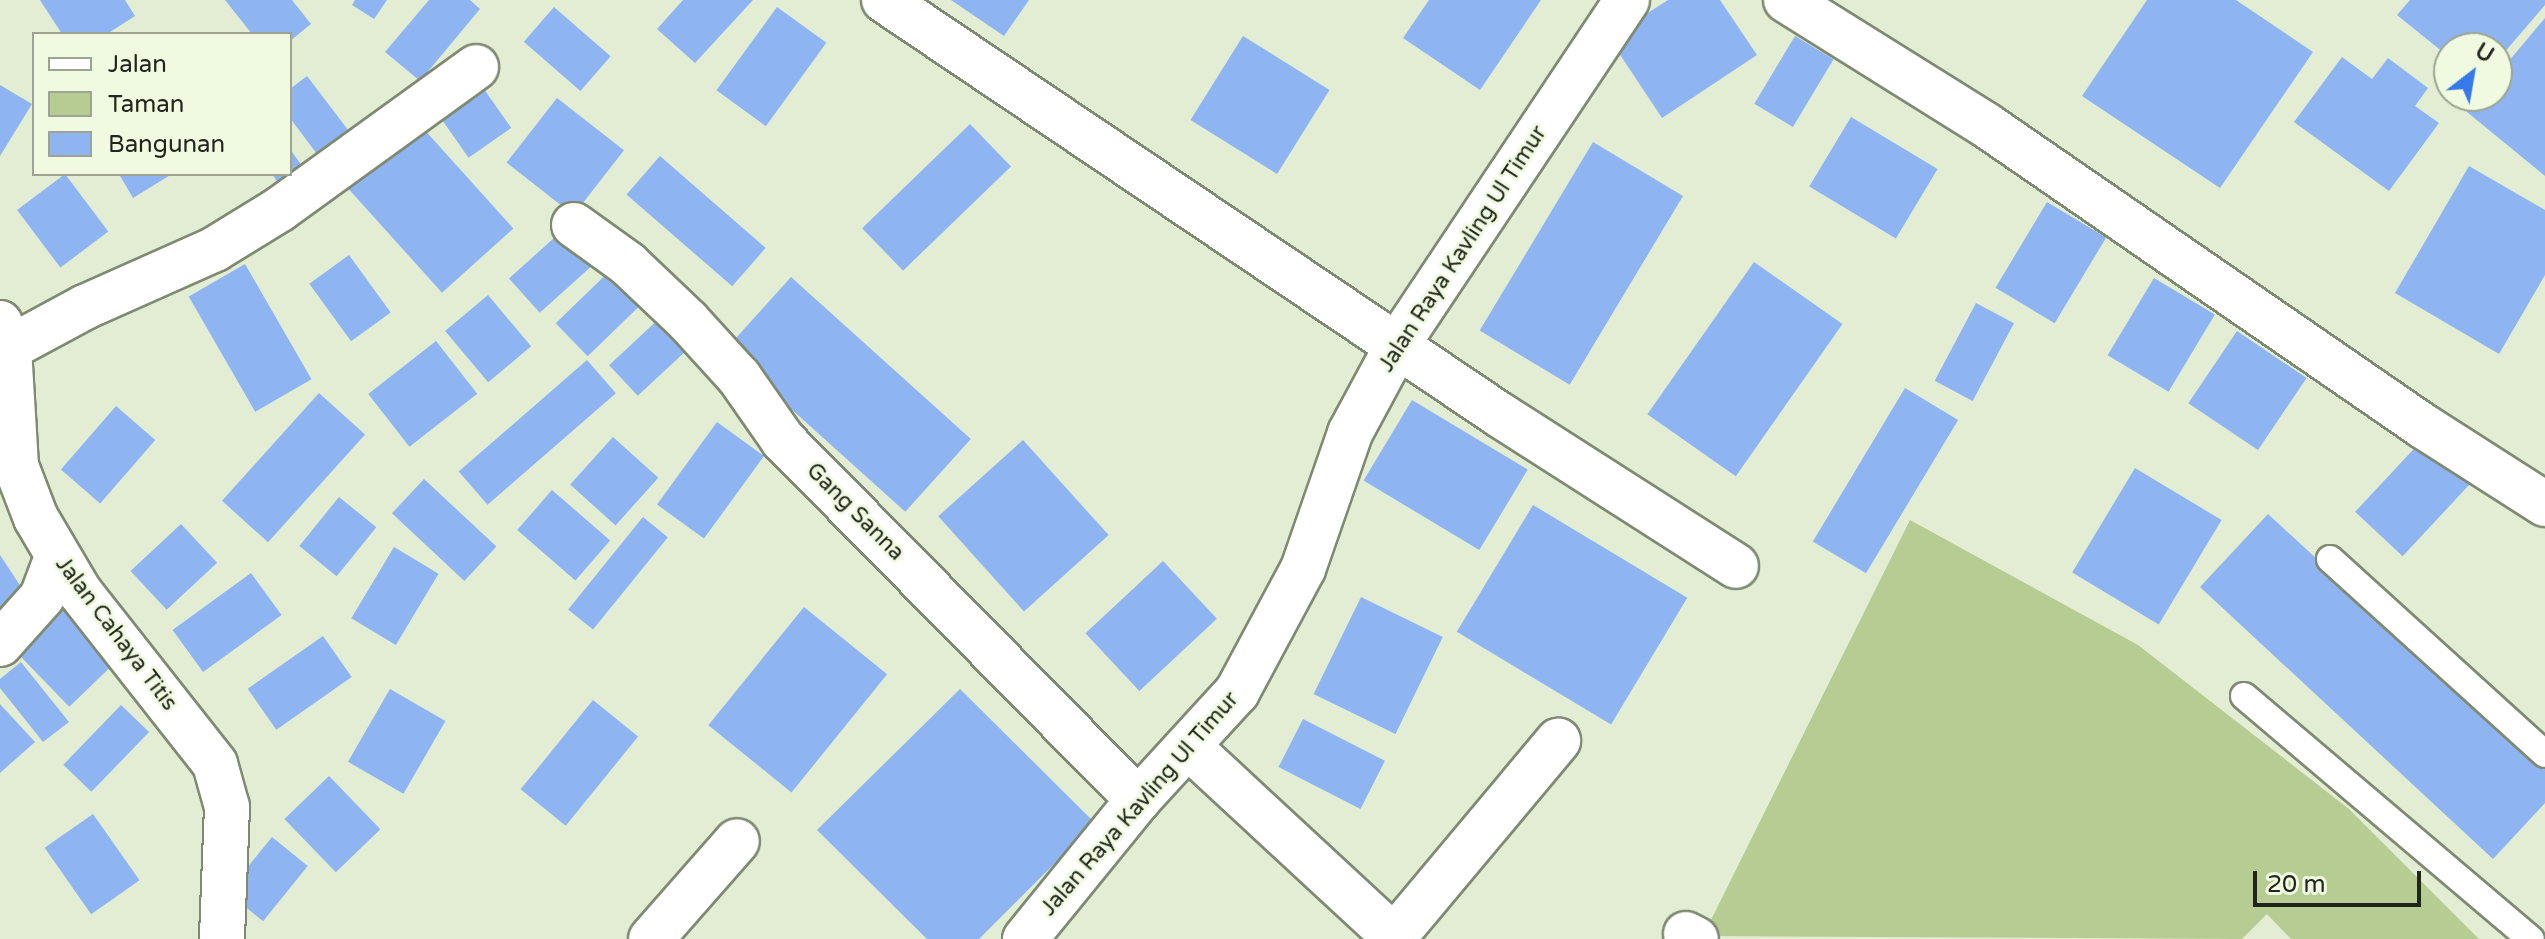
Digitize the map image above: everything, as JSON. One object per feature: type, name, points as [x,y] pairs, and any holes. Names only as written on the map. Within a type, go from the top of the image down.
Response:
[{"type":"street","points":[[884,0],[1399,342],[1500,415],[1736,566]]},
{"type":"street","name":"Jalan Raya Kavling Ul Timur","points":[[1025,939],[1138,800],[1190,748],[1237,692],[1303,569],[1350,433],[1399,342],[1627,0]]},
{"type":"street","points":[[1786,0],[1986,125],[2423,426],[2545,504]]},
{"type":"street","points":[[5,336],[85,307],[215,249],[280,209],[476,67]]},
{"type":"street","name":"Gang Sanna","points":[[574,225],[628,264],[688,321],[739,377],[783,440],[1138,800]]},
{"type":"street","name":"Jalan Cahaya Titis","points":[[5,336],[16,466],[57,557],[215,764],[227,807],[222,939]]},
{"type":"street","points":[[0,644],[42,597],[57,557]]},
{"type":"street","points":[[1190,748],[1395,938],[1558,741]]},
{"type":"street","points":[[651,939],[737,841]]},
{"type":"lane","points":[[2330,559],[2545,754]]},
{"type":"lane","points":[[2244,696],[2531,939]]},
{"type":"lane","points":[[2539,939],[2545,932]]},
{"type":"green space","points":[[1910,520],[2138,645],[2349,809],[2479,939],[2291,939],[2267,914],[2242,939],[1703,936]]},
{"type":"building","points":[[40,0],[125,0],[135,16],[110,32],[61,32]]},
{"type":"building","points":[[225,0],[292,0],[311,24],[292,39],[292,32],[250,32]]},
{"type":"building","points":[[355,0],[387,0],[374,19],[352,5]]},
{"type":"building","points":[[429,0],[470,0],[480,9],[420,81],[385,52]]},
{"type":"building","points":[[683,0],[753,0],[695,63],[657,29]]},
{"type":"building","points":[[951,0],[1029,0],[1004,36]]},
{"type":"building","points":[[1429,0],[1541,0],[1480,90],[1403,38]]},
{"type":"building","points":[[1668,0],[1720,0],[1757,55],[1662,118],[1609,38]]},
{"type":"building","points":[[2147,0],[2236,0],[2313,52],[2220,188],[2082,96]]},
{"type":"building","points":[[2410,0],[2545,0],[2545,5],[2513,42],[2513,32],[2433,32],[2433,44],[2397,15]]},
{"type":"building","points":[[554,7],[611,56],[580,91],[524,42]]},
{"type":"building","points":[[777,7],[826,43],[766,126],[716,90]]},
{"type":"building","points":[[2545,18],[2545,176],[2467,112],[2513,112],[2513,56]]},
{"type":"building","points":[[1243,36],[1330,90],[1277,174],[1191,120]]},
{"type":"building","points":[[1795,36],[1834,59],[1793,127],[1754,104]]},
{"type":"building","points":[[2342,57],[2372,79],[2388,58],[2428,88],[2415,106],[2439,123],[2389,191],[2294,122]]},
{"type":"building","points":[[307,76],[358,143],[326,166],[292,121],[292,87]]},
{"type":"building","points":[[479,82],[511,128],[469,158],[436,112]]},
{"type":"building","points":[[0,85],[32,104],[0,156]]},
{"type":"building","points":[[557,98],[624,150],[573,215],[507,163]]},
{"type":"building","points":[[413,117],[513,228],[442,293],[342,181]]},
{"type":"building","points":[[1851,117],[1938,169],[1896,238],[1809,186]]},
{"type":"building","points":[[970,124],[1011,166],[903,271],[862,228]]},
{"type":"building","points":[[1593,142],[1683,196],[1570,385],[1480,331]]},
{"type":"building","points":[[292,152],[310,177],[286,194],[273,176],[292,176]]},
{"type":"building","points":[[660,156],[766,248],[732,286],[627,194]]},
{"type":"building","points":[[2469,166],[2545,210],[2545,275],[2499,354],[2395,293]]},
{"type":"building","points":[[67,176],[108,232],[60,268],[17,210]]},
{"type":"building","points":[[120,176],[169,176],[133,198]]},
{"type":"building","points":[[2047,202],[2106,238],[2055,323],[1995,288]]},
{"type":"building","points":[[564,229],[595,263],[540,313],[509,279]]},
{"type":"building","points":[[349,255],[391,312],[351,341],[309,284]]},
{"type":"building","points":[[619,262],[651,295],[588,356],[556,323]]},
{"type":"building","points":[[1754,262],[1842,324],[1736,476],[1647,414]]},
{"type":"building","points":[[245,264],[312,379],[255,412],[189,296]]},
{"type":"building","points":[[791,277],[971,439],[905,512],[725,350]]},
{"type":"building","points":[[2154,278],[2215,315],[2169,392],[2108,355]]},
{"type":"building","points":[[488,295],[531,346],[488,382],[445,331]]},
{"type":"building","points":[[1976,303],[2014,323],[1973,401],[1935,381]]},
{"type":"building","points":[[664,314],[693,345],[638,396],[609,365]]},
{"type":"building","points":[[2237,331],[2307,378],[2258,450],[2188,403]]},
{"type":"building","points":[[436,341],[477,394],[409,447],[368,394]]},
{"type":"building","points":[[587,360],[616,393],[488,505],[459,472]]},
{"type":"building","points":[[1905,388],[1958,420],[1866,573],[1813,541]]},
{"type":"building","points":[[319,393],[365,434],[268,542],[222,501]]},
{"type":"building","points":[[1412,400],[1528,470],[1479,550],[1364,481]]},
{"type":"building","points":[[116,406],[155,440],[100,504],[61,469]]},
{"type":"building","points":[[717,422],[764,456],[704,539],[657,505]]},
{"type":"building","points":[[613,437],[658,478],[616,525],[570,485]]},
{"type":"building","points":[[2424,438],[2472,482],[2403,556],[2355,512]]},
{"type":"building","points":[[1023,440],[1109,535],[1024,611],[938,516]]},
{"type":"building","points":[[2135,468],[2222,520],[2159,625],[2072,573]]},
{"type":"building","points":[[424,479],[496,547],[464,581],[392,513]]},
{"type":"building","points":[[552,490],[610,541],[575,581],[517,530]]},
{"type":"building","points":[[339,497],[376,527],[337,576],[299,546]]},
{"type":"building","points":[[1533,505],[1687,598],[1611,725],[1457,632]]},
{"type":"building","points":[[2268,514],[2545,769],[2545,803],[2493,859],[2200,587]]},
{"type":"building","points":[[643,517],[668,537],[593,630],[568,609]]},
{"type":"building","points":[[181,524],[217,563],[167,610],[131,571]]},
{"type":"building","points":[[394,547],[439,574],[396,645],[351,618]]},
{"type":"building","points":[[0,555],[27,596],[0,614]]},
{"type":"building","points":[[1163,561],[1217,619],[1139,691],[1085,633]]},
{"type":"building","points":[[251,573],[282,615],[203,672],[173,630]]},
{"type":"building","points":[[1361,597],[1443,637],[1395,734],[1314,694]]},
{"type":"building","points":[[69,600],[122,655],[69,707],[16,651]]},
{"type":"building","points":[[804,607],[887,674],[791,792],[708,725]]},
{"type":"building","points":[[323,636],[352,677],[276,730],[248,689]]},
{"type":"building","points":[[21,662],[69,722],[43,742],[0,688],[0,679]]},
{"type":"building","points":[[390,689],[445,721],[403,794],[348,762]]},
{"type":"building","points":[[960,689],[1095,823],[979,939],[927,939],[817,830]]},
{"type":"building","points":[[593,700],[638,737],[566,826],[521,789]]},
{"type":"building","points":[[0,704],[35,742],[0,773]]},
{"type":"building","points":[[121,705],[149,732],[91,792],[63,765]]},
{"type":"building","points":[[1303,719],[1385,761],[1360,809],[1278,767]]},
{"type":"building","points":[[329,776],[380,829],[336,872],[284,819]]},
{"type":"building","points":[[93,814],[139,880],[91,914],[45,848]]},
{"type":"building","points":[[272,837],[308,866],[263,921],[227,892]]}]
